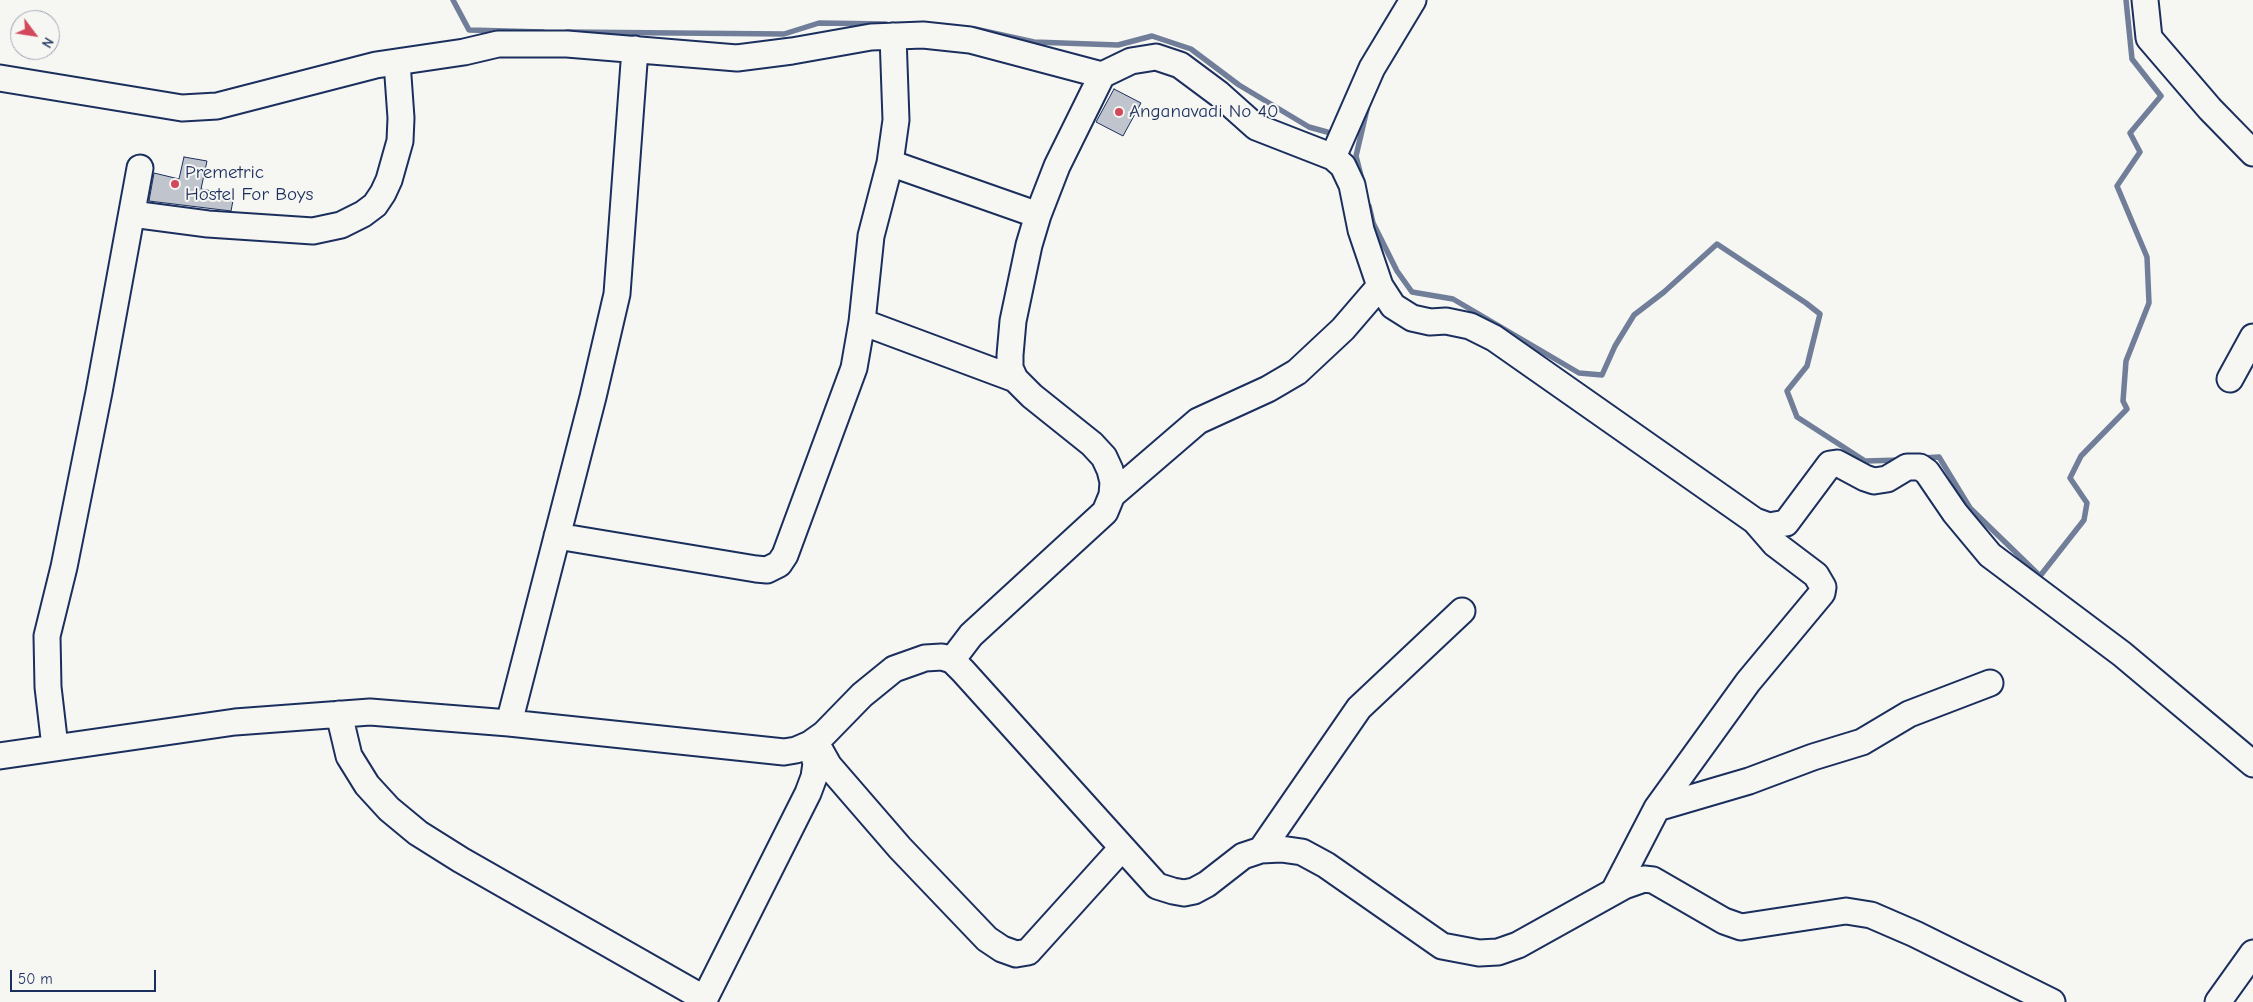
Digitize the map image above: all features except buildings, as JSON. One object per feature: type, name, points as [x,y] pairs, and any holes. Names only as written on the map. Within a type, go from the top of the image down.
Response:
[{"type":"street","points":[[1333,157],[1372,68],[1413,0]]},
{"type":"street","points":[[2145,0],[2148,38],[2210,109],[2253,153]]},
{"type":"street","points":[[0,78],[182,108],[217,106],[376,65],[498,44],[567,44],[737,58],[872,37],[923,35],[970,40],[1102,74],[1131,61],[1156,57],[1180,65],[1219,94],[1256,127],[1333,157],[1343,166],[1352,185],[1361,230],[1380,286],[1394,306],[1412,318],[1430,322],[1446,320],[1470,326],[1494,338],[1755,521],[1775,544],[1816,575],[1823,587],[1822,593],[1748,682],[1657,808],[1614,891]]},
{"type":"street","points":[[557,536],[767,570],[779,564],[786,555],[851,378],[862,322],[871,236],[890,163],[896,120],[893,36]]},
{"type":"street","points":[[509,723],[617,294],[635,49]]},
{"type":"street","points":[[132,214],[208,224],[313,231],[341,225],[358,218],[375,205],[383,192],[389,180],[400,141],[401,118],[397,62]]},
{"type":"street","points":[[952,660],[971,635],[1105,512],[1112,495],[1110,470],[1104,458],[1092,444],[1032,396],[1015,379],[1010,368],[1013,321],[1029,245],[1038,215],[1057,166],[1102,74]]},
{"type":"street","points":[[890,163],[1038,215]]},
{"type":"street","points":[[55,748],[48,687],[47,636],[64,567],[99,392],[140,168]]},
{"type":"street","points":[[1112,495],[1198,421],[1268,389],[1297,372],[1343,329],[1380,286]]},
{"type":"street","points":[[862,322],[1015,379]]},
{"type":"street","points":[[2230,379],[2253,337]]},
{"type":"street","points":[[1755,521],[1769,526],[1786,522],[1830,464],[1837,463],[1874,481],[1887,479],[1907,467],[1920,468],[1927,472],[1955,513],[1990,555],[2122,654],[2253,764]]},
{"type":"street","points":[[1261,850],[1359,708],[1462,611]]},
{"type":"street","points":[[0,756],[235,722],[370,712],[509,723],[784,752],[796,750],[812,742],[839,720],[862,695],[894,669],[925,658],[942,657],[952,660],[1157,886],[1184,893],[1194,891],[1207,884],[1243,856],[1261,850],[1281,848],[1302,852],[1326,865],[1442,946],[1470,952],[1498,952],[1518,946],[1614,891],[1644,879],[1653,880],[1724,921],[1741,927],[1846,911],[1871,915],[1915,934],[2052,1002]]},
{"type":"street","points":[[1657,808],[1749,781],[1813,756],[1862,742],[1909,714],[1990,683]]},
{"type":"street","points":[[339,714],[349,756],[368,785],[389,809],[418,833],[704,1000],[808,793],[814,777],[816,763],[812,742]]},
{"type":"street","points":[[812,742],[829,766],[900,848],[987,938],[1002,949],[1016,954],[1028,952],[1122,848]]},
{"type":"street","points":[[2218,1002],[2253,953]]},
{"type":"waterway","points":[[453,0],[469,30],[543,32]]},
{"type":"waterway","points":[[1922,458],[1939,457],[1970,508],[2040,576],[2084,520],[2087,503],[2070,478],[2081,456],[2127,409],[2123,401],[2126,361],[2149,303],[2147,257],[2117,186],[2140,152],[2130,133],[2161,96],[2132,59],[2126,0]]},
{"type":"waterway","points":[[567,32],[784,34],[819,23],[886,24]]},
{"type":"waterway","points":[[975,29],[1034,42],[1118,45],[1152,36],[1191,49],[1239,85],[1309,127],[1327,132]]},
{"type":"waterway","points":[[1362,180],[1356,156],[1367,109]]},
{"type":"waterway","points":[[1369,206],[1373,223],[1397,271],[1412,292],[1453,299],[1579,373],[1602,375],[1615,346],[1634,315],[1664,292],[1717,244],[1820,314],[1807,366],[1787,391],[1797,417],[1865,461],[1901,460]]},
{"type":"place","name":"Anganavadi No 40","points":[[1119,112]]},
{"type":"place","name":"Premetric Hostel For Boys","points":[[175,184]]}]
